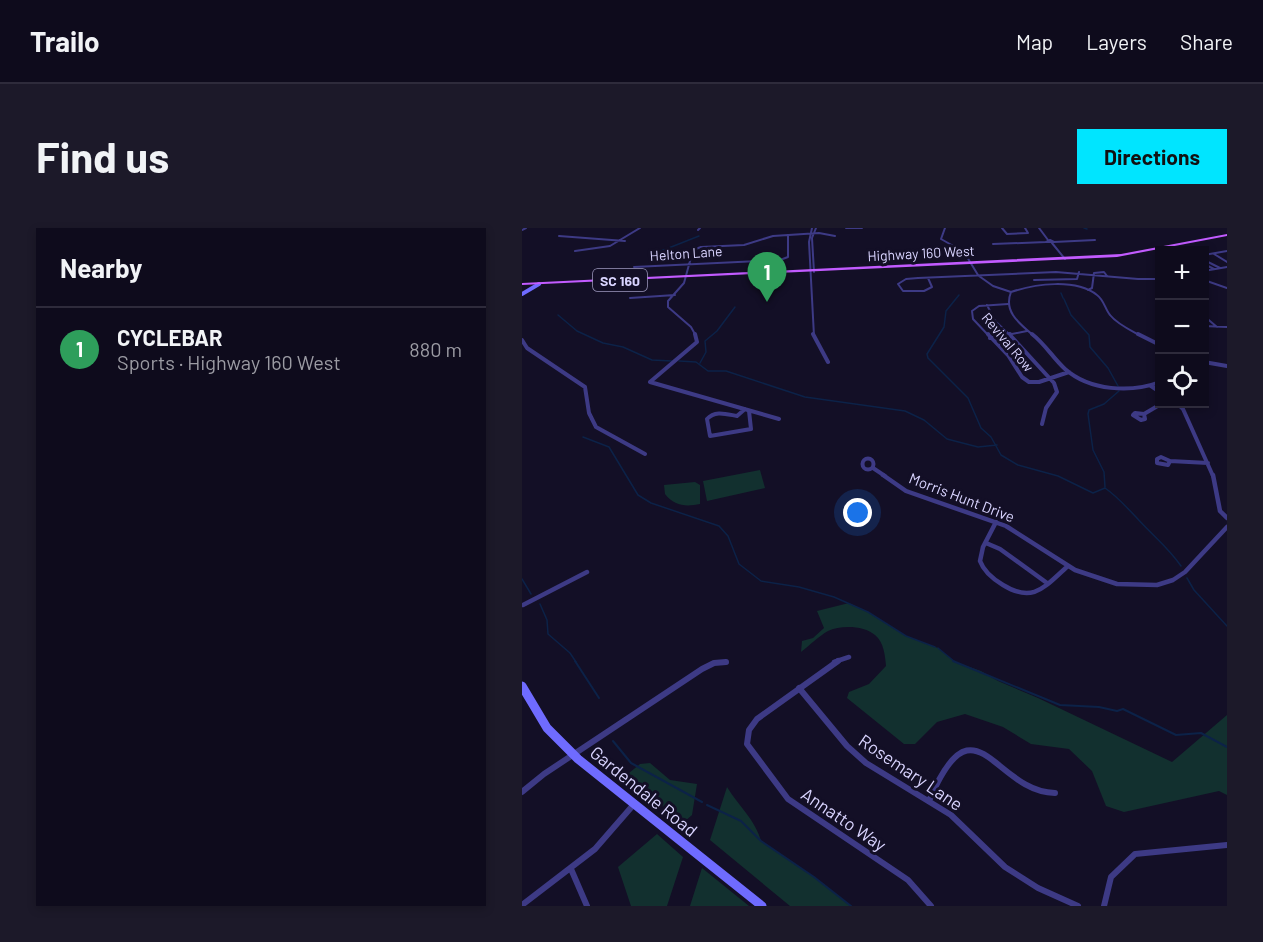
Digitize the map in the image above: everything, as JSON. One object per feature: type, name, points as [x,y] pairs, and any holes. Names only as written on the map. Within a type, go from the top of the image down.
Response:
[{"type":"main road","name":"Highway 160 West","points":[[522,284],[1065,259],[1154,251],[1227,236]]},
{"type":"street","points":[[522,230],[526,228]]},
{"type":"street","points":[[575,251],[609,248],[625,241],[640,228]]},
{"type":"street","points":[[814,228],[812,234],[813,334],[828,362]]},
{"type":"street","points":[[846,228],[862,228]]},
{"type":"street","points":[[945,228],[940,239],[962,250],[978,275],[993,286],[1011,292],[1024,287],[1038,286],[1076,287],[1088,290],[1098,296],[1107,312],[1122,325],[1155,342]]},
{"type":"street","points":[[1002,228],[1007,234],[1028,233],[1025,228]]},
{"type":"street","points":[[1039,228],[1065,259]]},
{"type":"street","points":[[779,419],[650,382],[697,342],[697,334],[668,307],[668,301],[682,288],[693,250],[697,248],[744,245],[772,236],[812,234],[834,237]]},
{"type":"street","name":"Helton Lane","points":[[634,267],[784,259],[788,257],[788,235]]},
{"type":"street","points":[[559,236],[625,241]]},
{"type":"street","points":[[993,244],[1095,240]]},
{"type":"street","points":[[1209,254],[1227,251]]},
{"type":"street","points":[[1213,254],[1227,262]]},
{"type":"street","points":[[1209,264],[1220,268]]},
{"type":"street","points":[[1209,266],[1214,269]]},
{"type":"street","points":[[1209,270],[1227,267]]},
{"type":"street","points":[[928,278],[932,287],[924,291],[903,291],[898,284],[904,279],[978,275],[1079,272],[1155,279]]},
{"type":"street","points":[[1076,287],[1079,272]]},
{"type":"street","points":[[1029,273],[1038,286]]},
{"type":"street","points":[[1088,290],[1092,288],[1093,274]]},
{"type":"street","points":[[1034,280],[1077,279]]},
{"type":"street","points":[[1209,281],[1227,286]]},
{"type":"street","points":[[522,294],[539,284]]},
{"type":"street","points":[[1011,292],[1008,304],[1017,322],[1043,343],[1069,372],[1105,385],[1135,388],[1155,384]]},
{"type":"street","points":[[630,298],[675,295]]},
{"type":"street","name":"Revival Row","points":[[1008,304],[979,306],[972,311],[973,319],[1008,355],[1022,378],[1029,382],[1069,372]]},
{"type":"street","points":[[987,305],[995,321],[1023,347],[1058,390],[1046,408],[1042,424]]},
{"type":"street","points":[[1209,320],[1217,327]]},
{"type":"street","points":[[1209,326],[1227,327]]},
{"type":"street","points":[[990,338],[1027,331]]},
{"type":"street","points":[[522,340],[527,348],[585,387],[589,413],[597,427],[645,454]]},
{"type":"street","points":[[1209,363],[1227,366]]},
{"type":"street","points":[[1151,386],[1155,389]]},
{"type":"street","points":[[1144,414],[1155,408]]},
{"type":"street","points":[[1182,408],[1215,482],[1220,512],[1227,518]]},
{"type":"street","points":[[747,410],[752,425],[751,429],[710,436],[707,419],[709,416],[720,413],[737,416],[747,410]]},
{"type":"street","points":[[1170,461],[1208,463]]},
{"type":"street","name":"Morris Hunt Drive","points":[[873,468],[911,493],[996,522],[1025,536],[1068,566],[1101,581],[1117,584],[1157,585],[1173,580],[1185,572],[1227,527]]},
{"type":"street","points":[[996,522],[980,563],[1007,588],[1028,596],[1068,566]]},
{"type":"street","points":[[986,543],[1000,549],[1047,583]]},
{"type":"street","points":[[522,606],[587,572]]},
{"type":"street","name":"Annatto Way","points":[[849,657],[834,662],[751,725],[747,735],[747,744],[788,799],[908,880],[932,906]]},
{"type":"street","points":[[522,792],[573,754],[702,669],[714,663],[726,662]]},
{"type":"street","name":"Gardendale Road","points":[[522,686],[547,728],[573,754],[762,906]]},
{"type":"street","name":"Rosemary Lane","points":[[799,688],[857,756],[951,814],[1005,867],[1038,888],[1078,906]]},
{"type":"street","points":[[929,801],[947,764],[962,753],[981,752],[997,760],[1029,787],[1043,793],[1055,793]]},
{"type":"street","points":[[522,905],[571,869],[609,835],[635,803]]},
{"type":"street","points":[[1104,906],[1111,877],[1136,854],[1227,845]]},
{"type":"street","points":[[571,869],[586,906]]},
{"type":"green space","points":[[760,470],[765,488],[707,501],[703,481]]},
{"type":"green space","points":[[695,482],[700,485],[700,504],[681,505],[672,501],[665,494],[664,485]]},
{"type":"green space","points":[[849,603],[906,636],[938,648],[955,662],[981,671],[1172,762],[1227,715],[1227,795],[1219,791],[1124,812],[1106,806],[1092,771],[1069,749],[1031,744],[1003,727],[965,714],[937,722],[915,744],[904,744],[847,698],[849,692],[869,684],[886,666],[882,645],[875,635],[865,629],[852,627],[833,629],[801,652],[802,641],[813,638],[824,628],[817,611]]},
{"type":"green space","points":[[650,763],[670,780],[697,784],[692,815],[684,822],[623,778],[640,764]]},
{"type":"green space","points":[[727,787],[751,820],[761,841],[814,877],[851,906],[790,906],[710,840]]},
{"type":"green space","points":[[657,834],[683,857],[667,906],[631,906],[618,867]]},
{"type":"green space","points":[[702,868],[749,906],[690,906]]},
{"type":"waterway","points":[[656,253],[699,236]]},
{"type":"waterway","points":[[1061,293],[1063,298]]},
{"type":"waterway","points":[[959,295],[946,311],[944,327],[927,354],[928,358],[968,398],[981,428],[991,437],[996,445]]},
{"type":"waterway","points":[[1064,299],[1071,315],[1089,335],[1090,347],[1108,368],[1118,386]]},
{"type":"waterway","points":[[700,363],[706,352],[705,341],[717,331],[735,307]]},
{"type":"waterway","points":[[558,315],[577,331],[603,343],[623,347],[652,360],[672,361]]},
{"type":"waterway","points":[[679,361],[696,362],[708,371],[726,371],[805,397],[905,411],[924,420],[947,439],[978,447],[996,445]]},
{"type":"waterway","points":[[1105,487],[1104,472],[1093,450],[1088,414],[1089,410],[1104,404],[1119,391]]},
{"type":"waterway","points":[[583,437],[609,447],[638,495],[651,503],[719,526],[728,536],[739,564],[761,581],[799,587],[834,597],[868,612],[906,636],[935,647]]},
{"type":"waterway","points":[[996,445],[1001,455],[1018,465],[1058,476],[1093,493],[1105,488],[1181,566]]},
{"type":"waterway","points":[[1187,578],[1194,590],[1227,626]]},
{"type":"waterway","points":[[522,579],[531,594]]},
{"type":"waterway","points":[[540,604],[547,620],[548,634],[570,653],[576,662]]},
{"type":"waterway","points":[[938,648],[955,662]]},
{"type":"waterway","points":[[575,661],[599,698]]},
{"type":"waterway","points":[[955,662],[1060,705],[1099,707],[1117,711],[1123,709],[1176,735],[1201,733],[1227,747]]},
{"type":"waterway","points":[[613,741],[631,763],[702,802]]},
{"type":"waterway","points":[[707,805],[741,821],[761,841],[814,877],[851,906]]},
{"type":"place","name":"CYCLEBAR","points":[[767,302]]}]
